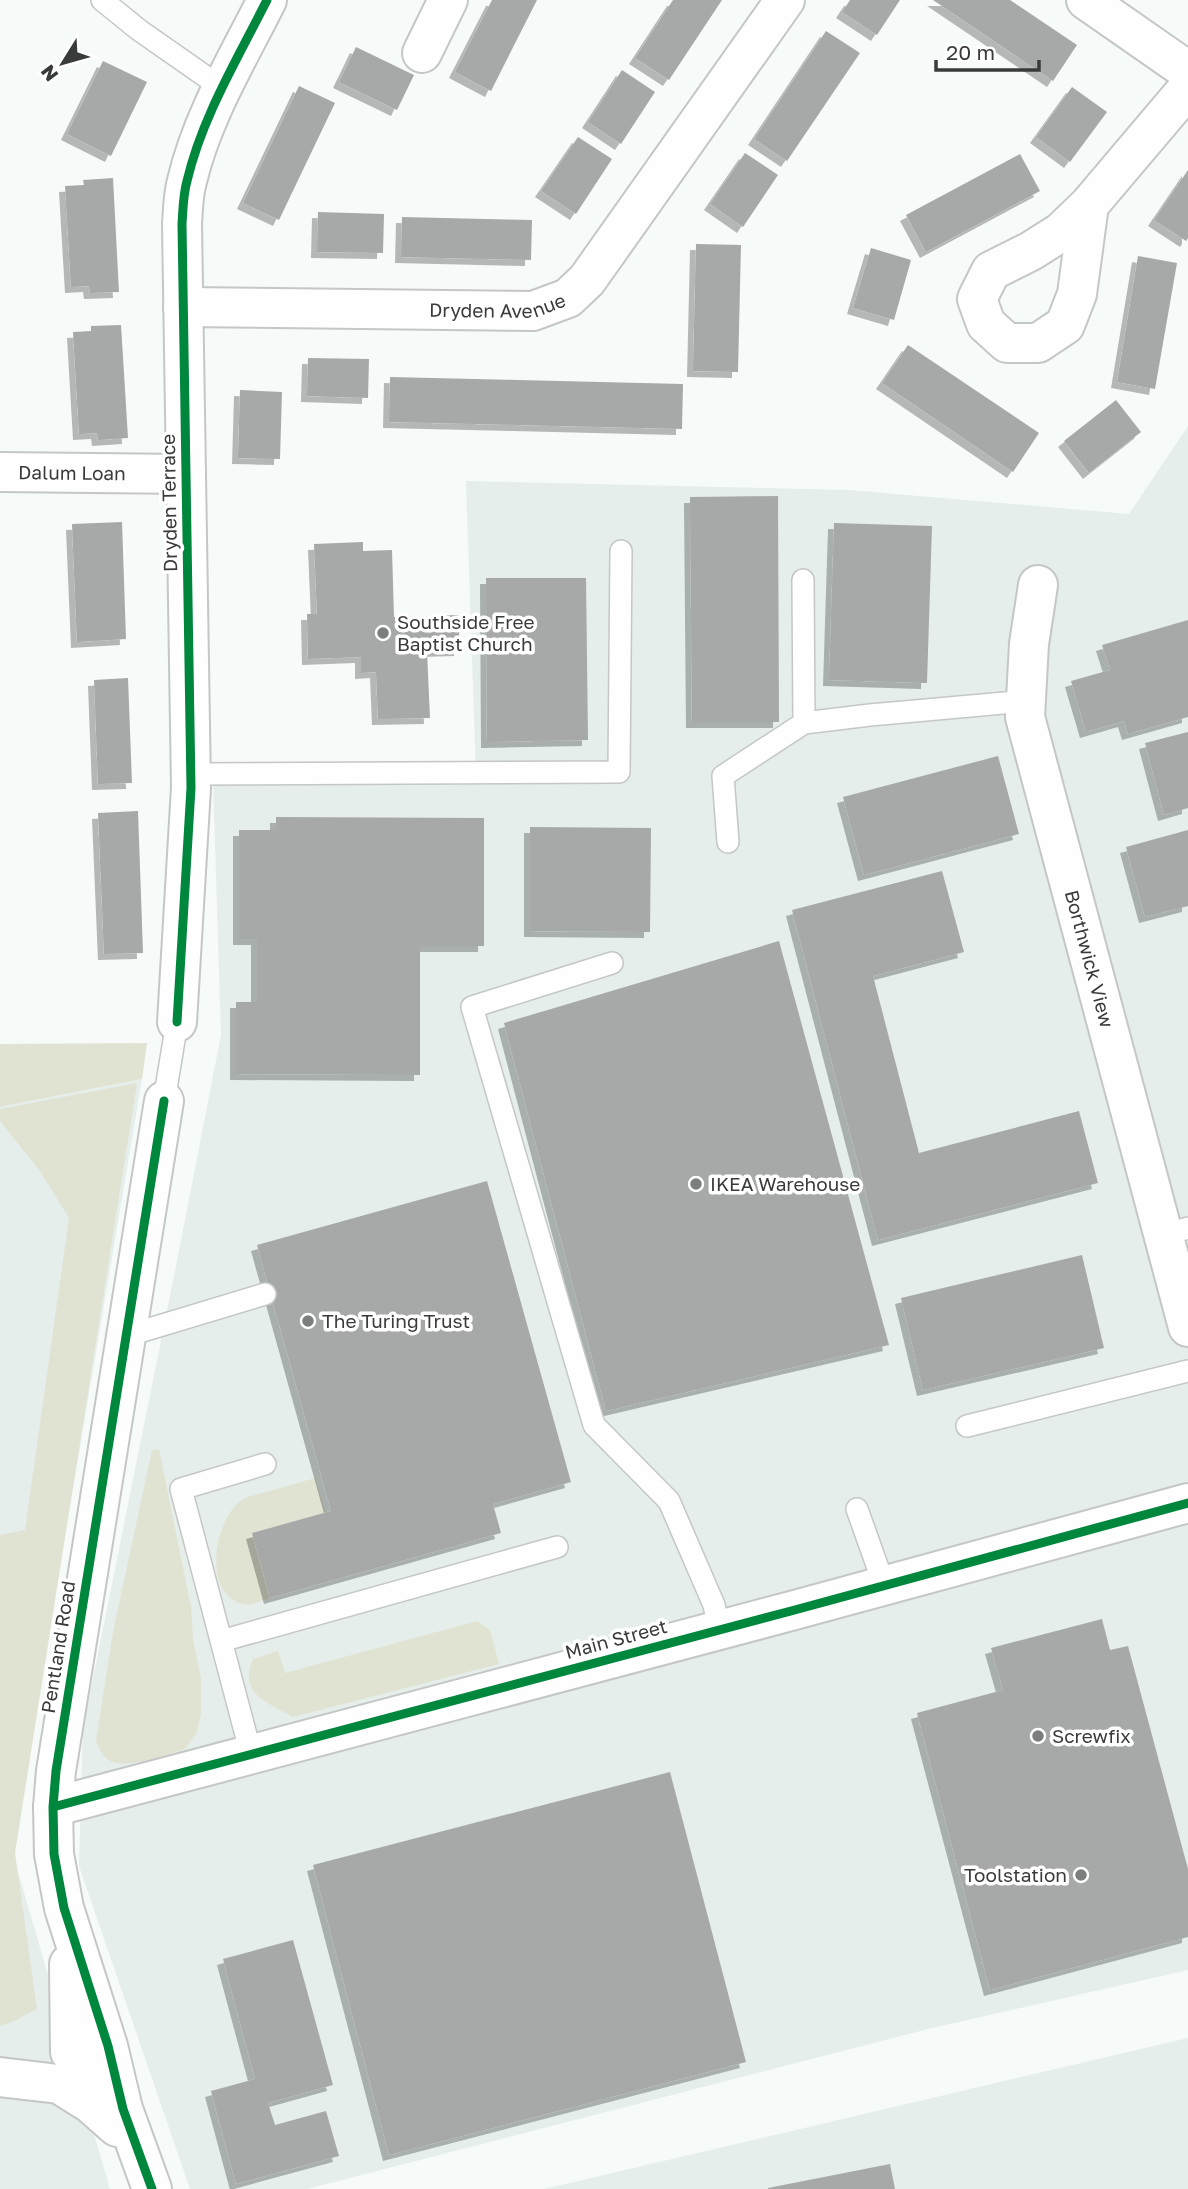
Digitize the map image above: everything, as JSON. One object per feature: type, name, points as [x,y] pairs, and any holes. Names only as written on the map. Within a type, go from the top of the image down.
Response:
[{"type":"street","name":"Dryden Terrace","points":[[177,1023],[191,774],[182,224],[186,184],[195,152],[222,88],[267,0]]},
{"type":"street","points":[[422,53],[448,0]]},
{"type":"street","name":"Dryden Avenue","points":[[183,307],[533,311],[568,298],[587,279],[785,0]]},
{"type":"street","points":[[1086,0],[1188,71]]},
{"type":"street","points":[[1089,205],[1188,88]]},
{"type":"street","name":"Dalum Loan","points":[[0,472],[186,474]]},
{"type":"street","name":"Borthwick View","points":[[1038,585],[1029,644],[1025,717],[1176,1232],[1188,1327]]},
{"type":"street","name":"Pentland Road","points":[[128,2126],[93,2072],[70,2052],[70,1987],[64,1908],[54,1854],[53,1807],[58,1757],[164,1101]]},
{"type":"street","name":"Main Street","points":[[53,1807],[1188,1503]]},
{"type":"street","name":"Pentland Road","points":[[64,1908],[108,2046],[128,2126],[152,2189]]},
{"type":"street","points":[[0,2065],[70,2052]]},
{"type":"street","points":[[0,2077],[59,2084],[128,2126]]},
{"type":"lane","points":[[102,0],[139,30],[222,88]]},
{"type":"lane","points":[[191,774],[620,772],[621,551]]},
{"type":"lane","points":[[803,580],[804,723]]},
{"type":"lane","points":[[728,842],[723,776],[804,723],[1026,701]]},
{"type":"lane","points":[[612,963],[472,1007],[594,1425],[669,1501],[714,1605],[719,1630]]},
{"type":"lane","name":"Pentland Road","points":[[164,1101],[177,1023]]},
{"type":"lane","points":[[126,1336],[265,1294]]},
{"type":"lane","points":[[967,1426],[1188,1371]]},
{"type":"lane","points":[[251,1754],[181,1489],[265,1464]]},
{"type":"lane","points":[[857,1508],[884,1586]]},
{"type":"lane","points":[[222,1641],[557,1547]]},
{"type":"shaded area","points":[[1188,426],[1188,1970],[928,2029],[307,2189],[190,2189],[79,1866],[83,1728],[221,1035],[213,779],[476,774],[466,481],[849,490],[1129,514]]},
{"type":"shaded area","points":[[142,1079],[12,1851],[110,2189],[0,2189],[0,1107]]},
{"type":"shaded area","points":[[1188,2038],[1188,2189],[544,2189]]},
{"type":"green space","points":[[147,1043],[142,1079],[0,1107],[0,1044]]},
{"type":"green space","points":[[137,1083],[15,1853],[37,2009],[0,2026],[0,1535],[25,1530],[69,1218],[40,1171],[0,1121],[0,1109]]},
{"type":"green space","points":[[159,1449],[191,1607],[193,1639],[201,1678],[201,1713],[197,1732],[185,1749],[149,1760],[113,1762],[106,1758],[96,1740],[113,1632],[152,1450]]},
{"type":"green space","points":[[315,1478],[326,1513],[252,1533],[270,1598],[254,1604],[244,1604],[230,1598],[222,1587],[217,1572],[216,1556],[224,1523],[232,1509],[246,1498]]},
{"type":"green space","points":[[477,1621],[490,1630],[499,1664],[293,1717],[258,1696],[249,1681],[253,1659],[278,1651],[285,1673]]},
{"type":"building","points":[[492,0],[537,0],[491,91],[455,72]]},
{"type":"building","points":[[673,0],[722,0],[669,80],[635,58]]},
{"type":"building","points":[[850,0],[900,0],[877,35],[842,12]]},
{"type":"building","points":[[933,0],[1010,0],[1077,45],[1053,81]]},
{"type":"building","points":[[826,31],[860,53],[787,161],[754,139]]},
{"type":"building","points":[[356,47],[414,75],[397,110],[339,82]]},
{"type":"building","points":[[103,61],[147,82],[111,156],[67,134]]},
{"type":"building","points":[[622,70],[655,92],[621,144],[588,122]]},
{"type":"building","points":[[299,86],[335,103],[279,220],[243,203]]},
{"type":"building","points":[[1072,87],[1107,112],[1070,162],[1036,137]]},
{"type":"building","points":[[578,137],[612,159],[576,214],[541,191]]},
{"type":"building","points":[[745,153],[778,175],[743,227],[710,204]]},
{"type":"building","points":[[1020,154],[1040,191],[926,252],[906,215]]},
{"type":"building","points":[[1188,170],[1188,238],[1186,241],[1154,220]]},
{"type":"building","points":[[113,178],[119,292],[90,293],[89,286],[71,287],[65,186],[84,185],[83,180]]},
{"type":"building","points":[[318,212],[384,214],[383,253],[317,252]]},
{"type":"building","points":[[402,217],[532,220],[531,260],[401,257]]},
{"type":"building","points":[[696,244],[741,245],[738,372],[693,371]]},
{"type":"building","points":[[871,248],[911,260],[894,320],[853,308]]},
{"type":"building","points":[[1138,256],[1177,263],[1155,389],[1117,382]]},
{"type":"building","points":[[121,325],[128,438],[98,440],[97,433],[79,434],[73,332],[91,331],[91,326]]},
{"type":"building","points":[[908,345],[1039,433],[1013,472],[882,383]]},
{"type":"building","points":[[308,358],[369,359],[368,398],[307,396]]},
{"type":"building","points":[[390,377],[683,384],[682,429],[389,422]]},
{"type":"building","points":[[240,390],[282,392],[280,459],[238,458]]},
{"type":"building","points":[[1116,400],[1141,432],[1089,473],[1064,441]]},
{"type":"building","points":[[778,496],[779,722],[692,722],[690,497]]},
{"type":"building","points":[[122,522],[126,639],[77,642],[72,524]]},
{"type":"building","points":[[834,523],[932,526],[927,683],[829,680]]},
{"type":"building","name":"Southside Free Baptist Church","points":[[363,542],[363,551],[392,550],[394,617],[458,615],[460,650],[427,651],[430,718],[378,719],[376,672],[361,673],[361,657],[308,659],[307,614],[317,614],[314,544]]},
{"type":"building","points":[[486,578],[586,578],[588,740],[487,742]]},
{"type":"building","points":[[1188,620],[1188,717],[1128,734],[1124,721],[1086,732],[1071,681],[1110,670],[1102,645]]},
{"type":"building","points":[[128,678],[132,783],[98,784],[94,680]]},
{"type":"building","points":[[1188,732],[1188,808],[1164,815],[1145,743]]},
{"type":"building","points":[[998,756],[1019,834],[864,875],[843,797]]},
{"type":"building","points":[[138,811],[143,953],[104,954],[98,813]]},
{"type":"building","points":[[276,817],[484,818],[484,946],[420,946],[420,1075],[236,1074],[236,1002],[257,1002],[257,939],[239,939],[239,830],[276,830]]},
{"type":"building","points":[[530,827],[651,828],[650,932],[530,931]]},
{"type":"building","points":[[1188,830],[1188,906],[1145,917],[1126,847]]},
{"type":"building","points":[[942,871],[964,952],[873,976],[919,1153],[1079,1111],[1098,1183],[878,1240],[792,910]]},
{"type":"building","name":"IKEA Warehouse","points":[[779,941],[889,1345],[606,1411],[504,1023]]},
{"type":"building","points":[[487,1181],[571,1482],[493,1504],[501,1533],[270,1598],[252,1533],[331,1511],[257,1245]]},
{"type":"building","points":[[1082,1255],[1104,1348],[923,1390],[901,1298]]},
{"type":"building","points":[[1102,1619],[1110,1650],[1128,1646],[1188,1869],[1188,1937],[990,1990],[917,1713],[1003,1690],[991,1648]]},
{"type":"building","points":[[670,1772],[746,2062],[389,2155],[313,1865]]},
{"type":"building","points":[[293,1940],[333,2085],[268,2103],[275,2125],[326,2111],[339,2156],[236,2184],[211,2091],[255,2079],[223,1959]]},
{"type":"building","points":[[890,2164],[895,2189],[768,2189],[768,2188]]},
{"type":"cycle path","points":[[177,1022],[191,788],[183,202],[202,134],[267,0]]},
{"type":"cycle path","points":[[152,2189],[123,2109],[108,2046],[64,1908],[54,1854],[53,1807],[56,1771],[164,1101]]},
{"type":"cycle path","points":[[53,1807],[1188,1503]]},
{"type":"place","name":"Southside Free Baptist Church","points":[[383,633]]},
{"type":"place","name":"IKEA Warehouse","points":[[696,1184]]},
{"type":"place","name":"The Turing Trust","points":[[308,1321]]},
{"type":"place","name":"Screwfix","points":[[1038,1736]]},
{"type":"place","name":"Toolstation","points":[[1081,1875]]}]
